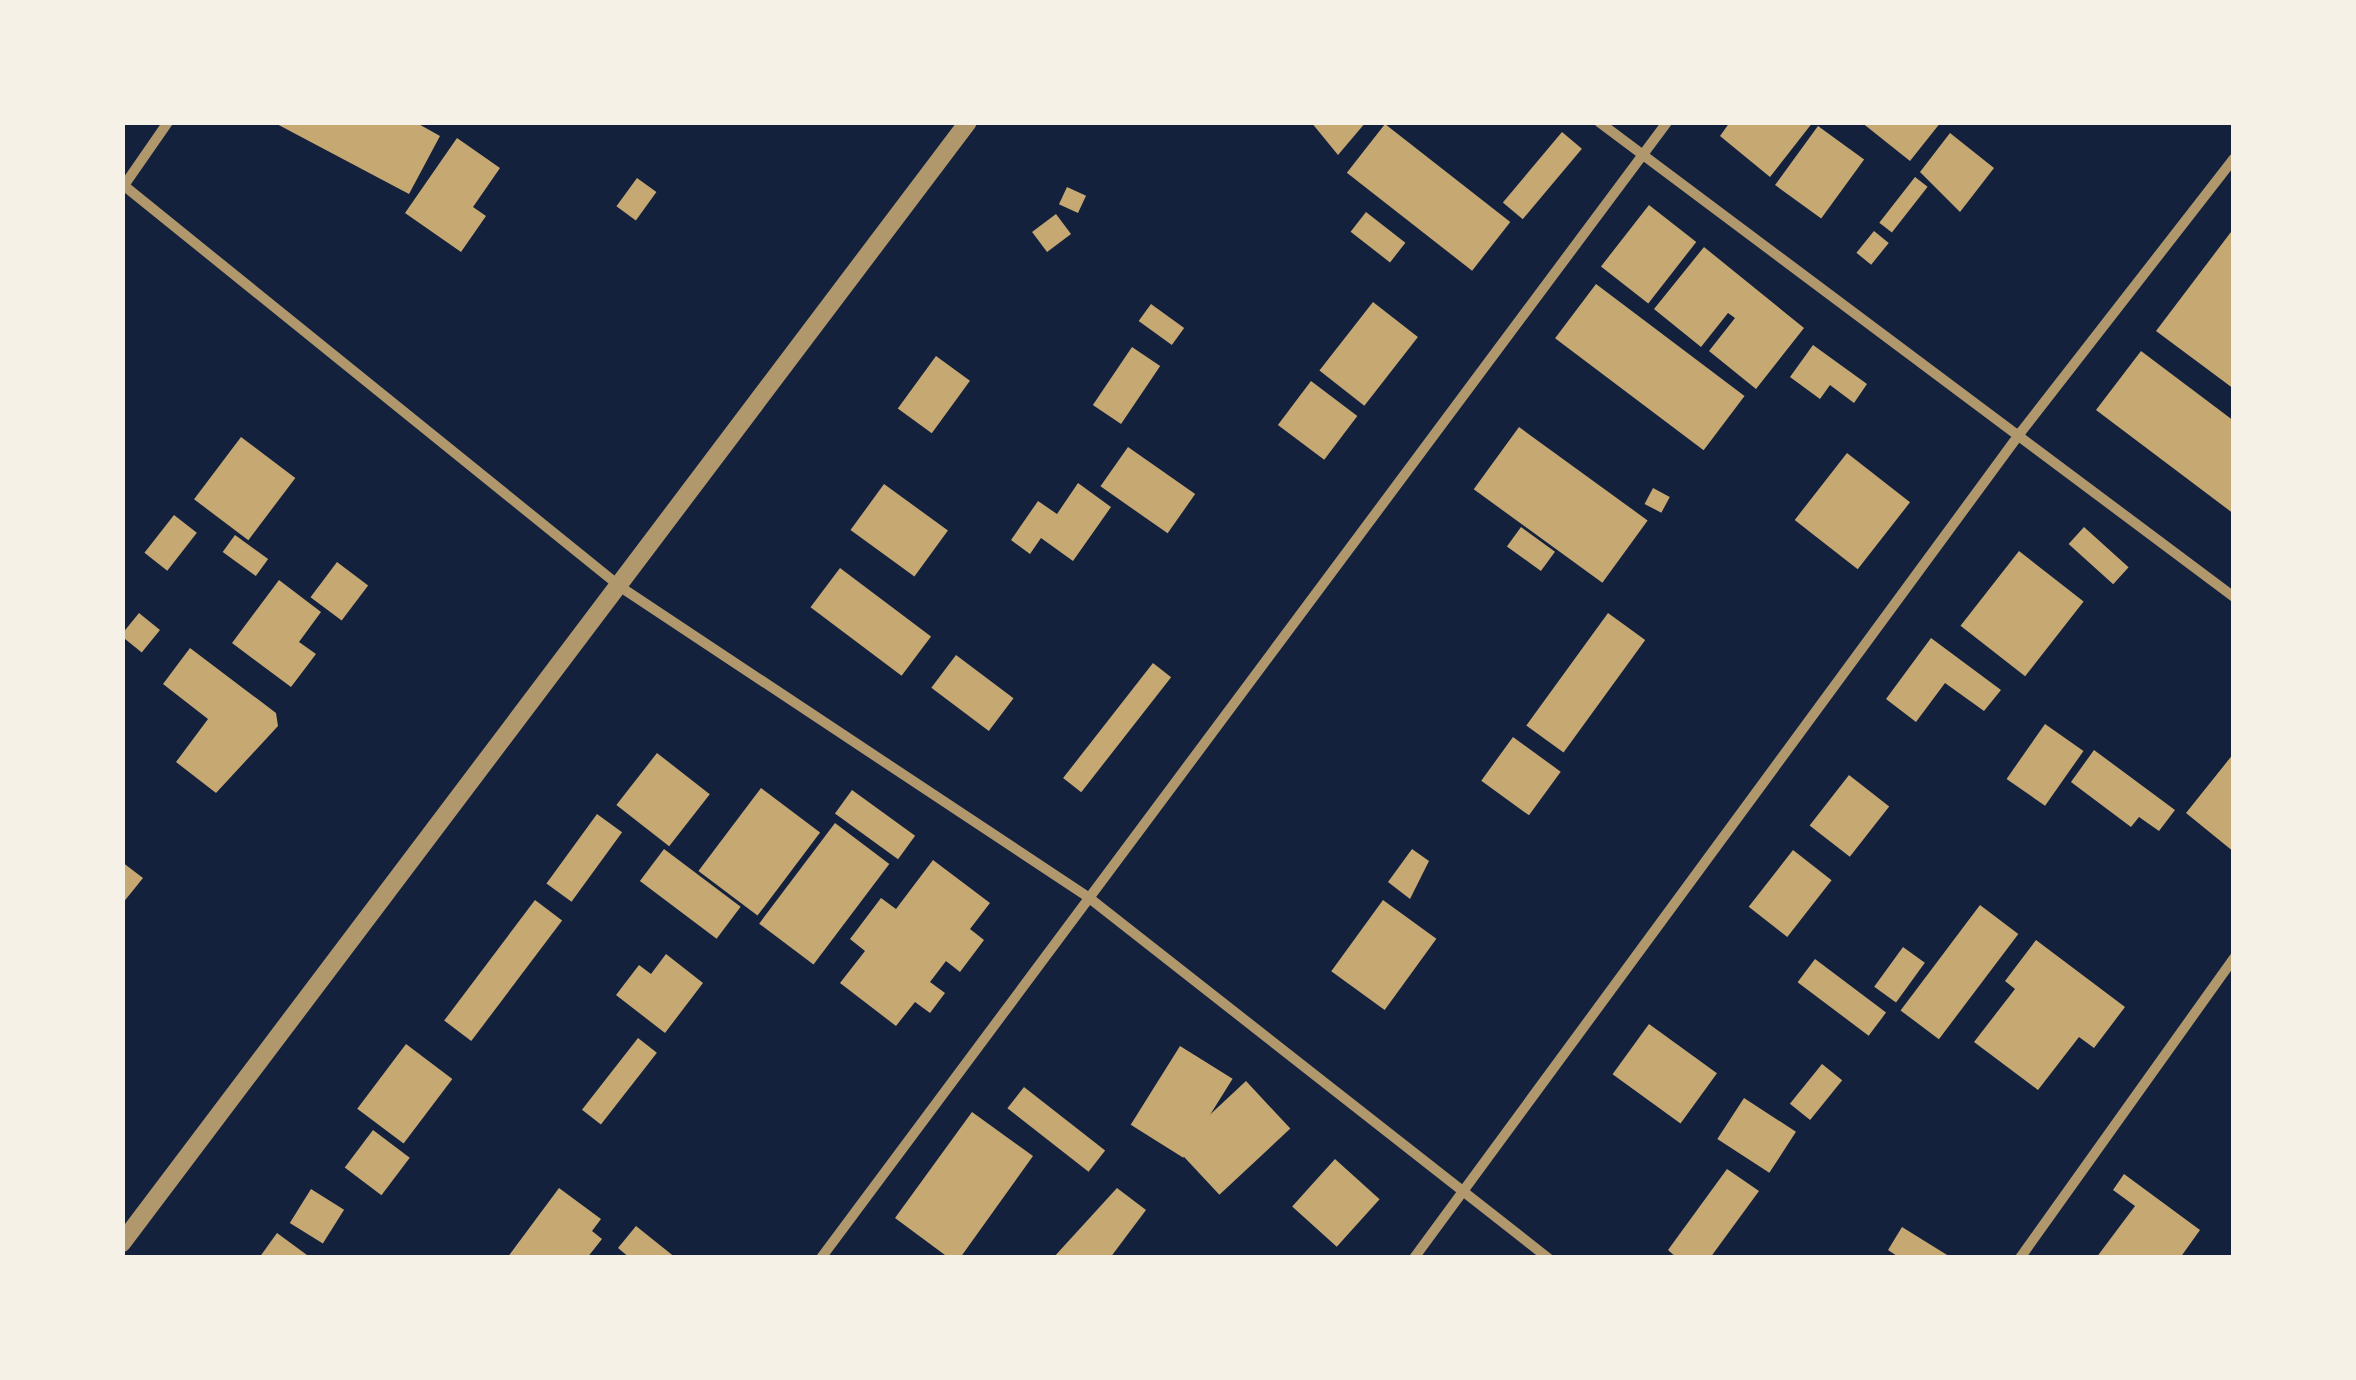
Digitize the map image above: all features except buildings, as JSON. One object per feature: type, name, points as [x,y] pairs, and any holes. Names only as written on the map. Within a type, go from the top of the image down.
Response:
[{"type":"street","points":[[168,122],[123,185],[622,588],[1088,897],[1548,1258]]},
{"type":"street","points":[[122,1242],[622,588],[968,122]]},
{"type":"street","points":[[1599,122],[2020,432],[2234,597]]},
{"type":"street","points":[[821,1258],[1667,122]]},
{"type":"street","points":[[1414,1258],[2020,432],[2234,158]]},
{"type":"street","points":[[2020,1258],[2234,958]]}]
